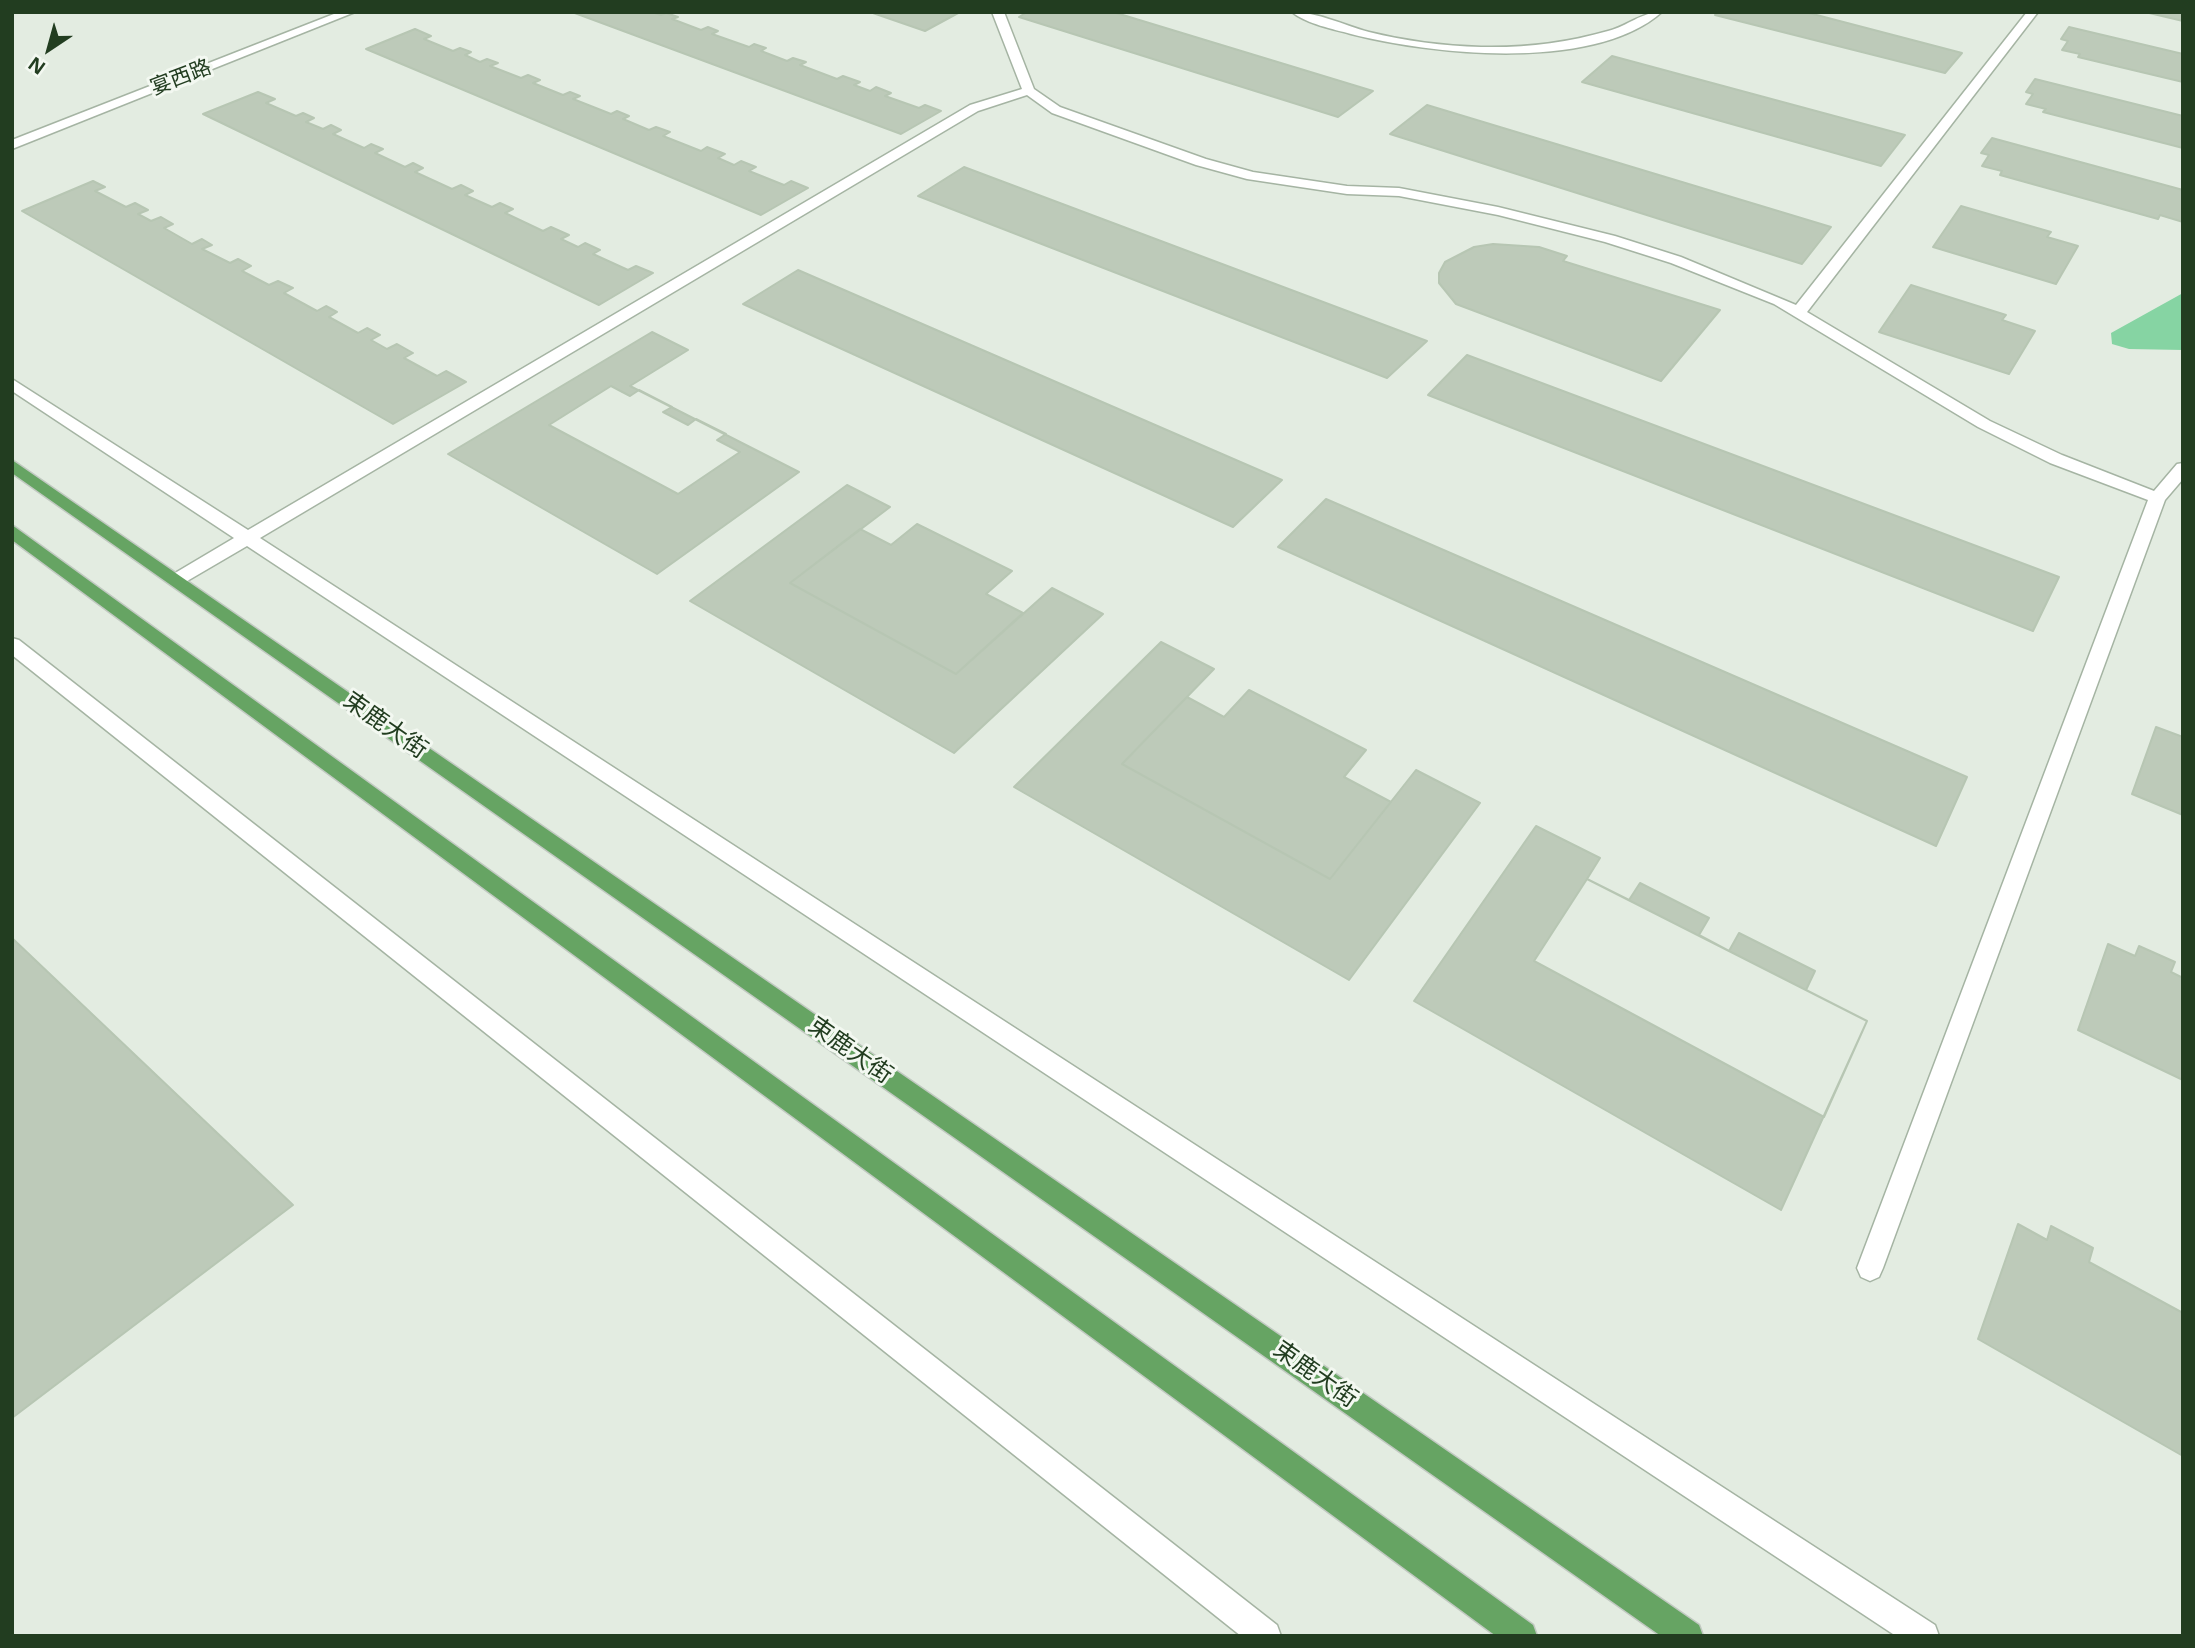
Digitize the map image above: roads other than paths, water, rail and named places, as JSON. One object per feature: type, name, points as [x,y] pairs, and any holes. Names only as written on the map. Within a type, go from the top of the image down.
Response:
[{"type":"main road","name":"束鹿大街","points":[[12,465],[1688,1636]]},
{"type":"main road","points":[[12,531],[1522,1636]]},
{"type":"street","name":"宴西路","points":[[12,145],[350,12]]},
{"type":"street","points":[[998,12],[1029,91],[1056,110],[1201,162],[1252,176],[1307,185],[1411,194],[1598,236],[1732,280],[1798,313],[1926,392],[1984,424],[2056,458],[2157,498]]},
{"type":"street","points":[[1297,12],[1347,31],[1381,39],[1441,48],[1491,50],[1551,47],[1595,39],[1623,31],[1657,12]]},
{"type":"street","points":[[1798,313],[2032,12]]},
{"type":"street","points":[[176,580],[974,108],[1029,91]]},
{"type":"street","points":[[12,384],[1924,1636]]},
{"type":"street","points":[[1870,1268],[2157,498],[2183,468]]},
{"type":"street","points":[[12,645],[1266,1636]]}]
